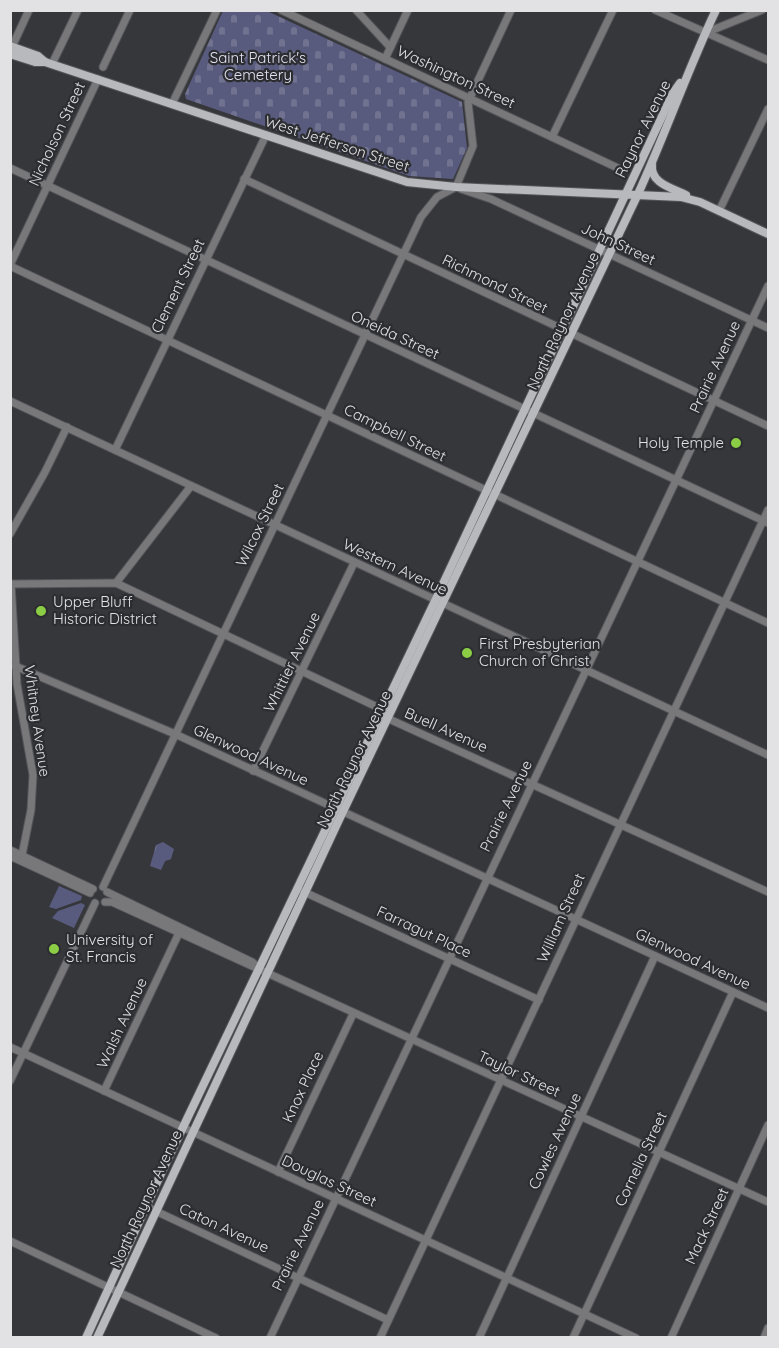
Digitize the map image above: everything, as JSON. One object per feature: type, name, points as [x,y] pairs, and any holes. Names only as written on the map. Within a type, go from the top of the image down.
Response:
[{"type":"main road","name":"Raynor Avenue","points":[[638,194],[675,110],[685,76],[716,10]]},
{"type":"main road","name":"West Jefferson Street","points":[[11,49],[35,62],[49,63],[407,182],[456,187],[681,197],[700,202],[768,234]]},
{"type":"main road","name":"Raynor Avenue","points":[[627,194],[673,93],[685,76]]},
{"type":"main road","points":[[652,163],[651,171],[655,178],[700,202]]},
{"type":"main road","name":"North Raynor Avenue","points":[[263,971],[277,929],[338,811],[439,603],[561,330],[627,194]]},
{"type":"main road","name":"North Raynor Avenue","points":[[490,493],[533,415],[638,194]]},
{"type":"main road","name":"North Raynor Avenue","points":[[86,1338],[114,1289],[263,971],[286,934],[306,892],[338,811]]},
{"type":"main road","points":[[277,929],[286,934]]},
{"type":"main road","name":"North Raynor Avenue","points":[[97,1338],[114,1289]]},
{"type":"street","points":[[11,49],[29,10]]},
{"type":"street","points":[[49,63],[78,10]]},
{"type":"street","points":[[103,67],[130,10]]},
{"type":"street","points":[[172,104],[217,10]]},
{"type":"street","name":"Washington Street","points":[[282,10],[620,169]]},
{"type":"street","points":[[356,10],[390,47]]},
{"type":"street","points":[[385,59],[408,10]]},
{"type":"street","points":[[456,187],[473,146],[467,108],[469,98],[511,10]]},
{"type":"street","points":[[552,137],[613,10]]},
{"type":"street","points":[[655,10],[768,60]]},
{"type":"street","points":[[705,33],[762,10]]},
{"type":"street","name":"Nicholson Street","points":[[10,265],[98,79]]},
{"type":"street","points":[[719,211],[768,109]]},
{"type":"street","name":"Clement Street","points":[[115,450],[266,135]]},
{"type":"street","name":"Oneida Street","points":[[10,168],[524,411],[766,522]]},
{"type":"street","name":"Richmond Street","points":[[244,179],[768,426]]},
{"type":"street","name":"John Street","points":[[456,187],[490,199],[768,328]]},
{"type":"street","name":"Wilcox Street","points":[[105,902],[105,890],[175,734],[364,335],[428,207],[437,197],[456,187]]},
{"type":"street","name":"Campbell Street","points":[[10,265],[768,622]]},
{"type":"street","name":"Prairie Avenue","points":[[270,1338],[768,286]]},
{"type":"street","name":"Western Avenue","points":[[10,401],[768,755]]},
{"type":"street","points":[[10,534],[67,427]]},
{"type":"street","points":[[116,583],[191,486]]},
{"type":"street","name":"William Street","points":[[380,1338],[500,1080],[540,1000],[574,919],[725,602],[766,522],[768,510]]},
{"type":"street","name":"Whittier Avenue","points":[[253,771],[354,563]]},
{"type":"street","name":"Buell Avenue","points":[[11,584],[116,583],[375,706],[385,716],[768,892]]},
{"type":"street","name":"Whitney Avenue","points":[[11,584],[15,666],[33,775],[31,810],[21,858]]},
{"type":"street","name":"Glenwood Avenue","points":[[15,666],[175,734],[768,1008]]},
{"type":"street","points":[[10,850],[21,858]]},
{"type":"street","points":[[10,855],[92,891],[105,890]]},
{"type":"street","name":"Farragut Place","points":[[297,888],[540,1000]]},
{"type":"street","name":"Taylor Street","points":[[105,890],[114,897],[252,962],[263,971]]},
{"type":"street","points":[[10,1081],[95,903],[92,891]]},
{"type":"street","points":[[95,903],[105,902]]},
{"type":"street","name":"Taylor Street","points":[[105,902],[112,902],[768,1202]]},
{"type":"street","name":"Walsh Avenue","points":[[104,1091],[179,933]]},
{"type":"street","name":"Cowles Avenue","points":[[478,1338],[655,956]]},
{"type":"street","name":"Cornelia Street","points":[[573,1338],[733,992]]},
{"type":"street","name":"Knox Place","points":[[278,1172],[353,1014]]},
{"type":"street","name":"Douglas Street","points":[[10,1047],[636,1338]]},
{"type":"street","name":"Mack Street","points":[[671,1338],[768,1125]]},
{"type":"street","name":"Caton Avenue","points":[[151,1209],[388,1320]]},
{"type":"street","points":[[10,1241],[216,1338]]},
{"type":"street","points":[[764,1338],[768,1328]]},
{"type":"green space","name":"Saint Patrick's Cemetery","points":[[223,11],[267,11],[462,102],[467,148],[453,179],[409,176],[186,99],[185,94]]},
{"type":"green space","points":[[163,842],[174,849],[171,859],[165,861],[161,870],[150,866],[156,845]]},
{"type":"green space","points":[[59,886],[82,896],[81,900],[56,909],[49,907]]},
{"type":"green space","points":[[81,903],[85,905],[74,928],[52,918],[58,911]]},
{"type":"place","name":"Holy Temple","points":[[736,443]]},
{"type":"place","name":"Upper Bluff Historic District","points":[[41,611]]},
{"type":"place","name":"First Presbyterian Church of Christ","points":[[467,653]]},
{"type":"place","name":"University of St. Francis","points":[[54,949]]}]
